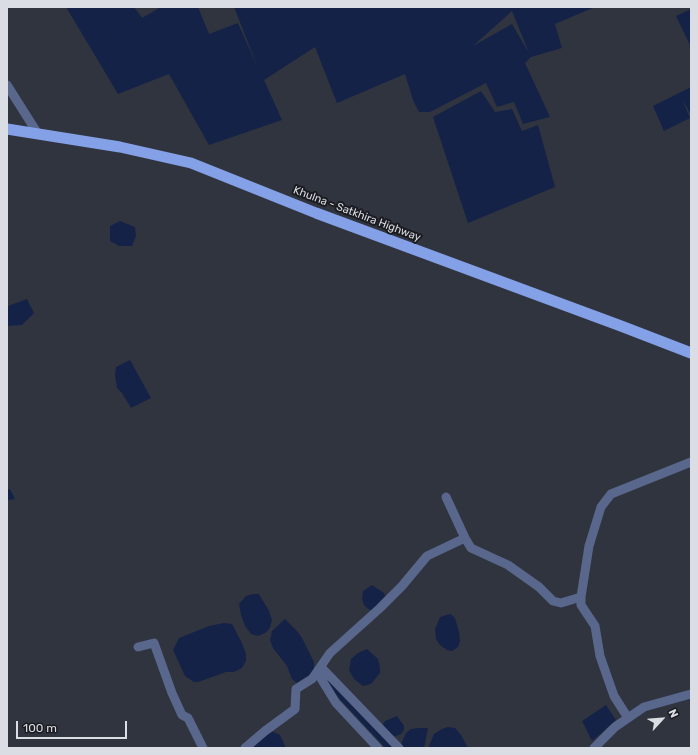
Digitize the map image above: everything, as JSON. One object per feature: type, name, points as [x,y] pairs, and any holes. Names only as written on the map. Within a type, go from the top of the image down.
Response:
[{"type":"highway","name":"Khulna - Satkhira Highway","points":[[7,129],[120,147],[191,163],[316,214],[614,323],[691,353]]},
{"type":"street","points":[[7,85],[38,134]]},
{"type":"street","points":[[628,718],[614,696],[600,656],[595,626],[582,605],[581,597],[590,546],[601,507],[611,494],[691,462]]},
{"type":"street","points":[[446,497],[471,548],[508,565],[539,587],[553,601],[561,603],[581,597]]},
{"type":"street","points":[[245,748],[265,731],[295,710],[296,688],[312,679],[330,653],[402,586],[427,556],[465,538]]},
{"type":"street","points":[[138,647],[154,643],[172,693],[182,715],[188,718],[203,748]]},
{"type":"street","points":[[319,669],[336,703],[378,748]]},
{"type":"street","points":[[319,669],[399,748]]},
{"type":"street","points":[[594,748],[614,728],[644,707],[691,694]]},
{"type":"water","points":[[66,7],[134,7],[142,18],[161,7],[198,7],[209,34],[238,23],[258,68],[234,7],[595,7],[555,24],[562,48],[531,57],[525,63],[550,117],[523,124],[514,102],[497,107],[486,83],[430,112],[419,112],[413,100],[405,74],[337,103],[315,47],[264,80],[282,120],[209,145],[169,74],[118,94]],"holes":[[[512,11],[529,53],[512,24],[473,46]]]},
{"type":"water","points":[[691,9],[691,47],[676,16]]},
{"type":"water","points":[[691,87],[691,115],[682,99],[690,118],[664,131],[653,106]]},
{"type":"water","points":[[481,91],[495,112],[512,109],[522,131],[538,125],[555,187],[468,223],[433,117]]},
{"type":"water","points":[[120,221],[135,227],[136,236],[132,246],[119,246],[110,241],[110,226]]},
{"type":"water","points":[[27,299],[34,313],[22,325],[7,326],[8,306]]},
{"type":"water","points":[[130,360],[151,398],[131,408],[122,393],[117,388],[115,375],[116,367]]},
{"type":"water","points":[[10,489],[15,499],[7,500],[7,490]]},
{"type":"water","points":[[372,585],[384,593],[386,598],[372,610],[368,609],[364,605],[362,599],[363,591]]},
{"type":"water","points":[[259,594],[269,611],[272,620],[270,628],[265,633],[258,636],[251,634],[245,626],[239,604],[246,596]]},
{"type":"water","points":[[450,614],[455,618],[460,641],[458,647],[452,651],[447,650],[440,645],[436,639],[435,629],[440,617]]},
{"type":"water","points":[[285,619],[302,638],[314,662],[312,673],[297,683],[292,679],[287,666],[273,648],[270,640],[272,631]]},
{"type":"water","points":[[224,623],[232,624],[242,643],[246,654],[246,661],[242,668],[234,672],[226,672],[194,682],[185,676],[173,650],[179,638],[209,626]]},
{"type":"water","points":[[367,649],[378,659],[380,673],[371,684],[363,686],[354,679],[349,670],[351,659],[358,653]]},
{"type":"water","points":[[606,705],[616,720],[592,741],[582,721]]},
{"type":"water","points":[[397,716],[404,726],[404,730],[401,734],[393,737],[385,731],[383,724],[385,721]]},
{"type":"water","points":[[448,727],[455,728],[461,735],[468,748],[429,748],[434,734]]},
{"type":"water","points":[[428,728],[424,748],[403,748],[401,744],[406,733],[411,729]]},
{"type":"water","points":[[271,731],[280,735],[286,748],[252,748]]},
{"type":"waterway","points":[[331,684],[391,748]]}]
